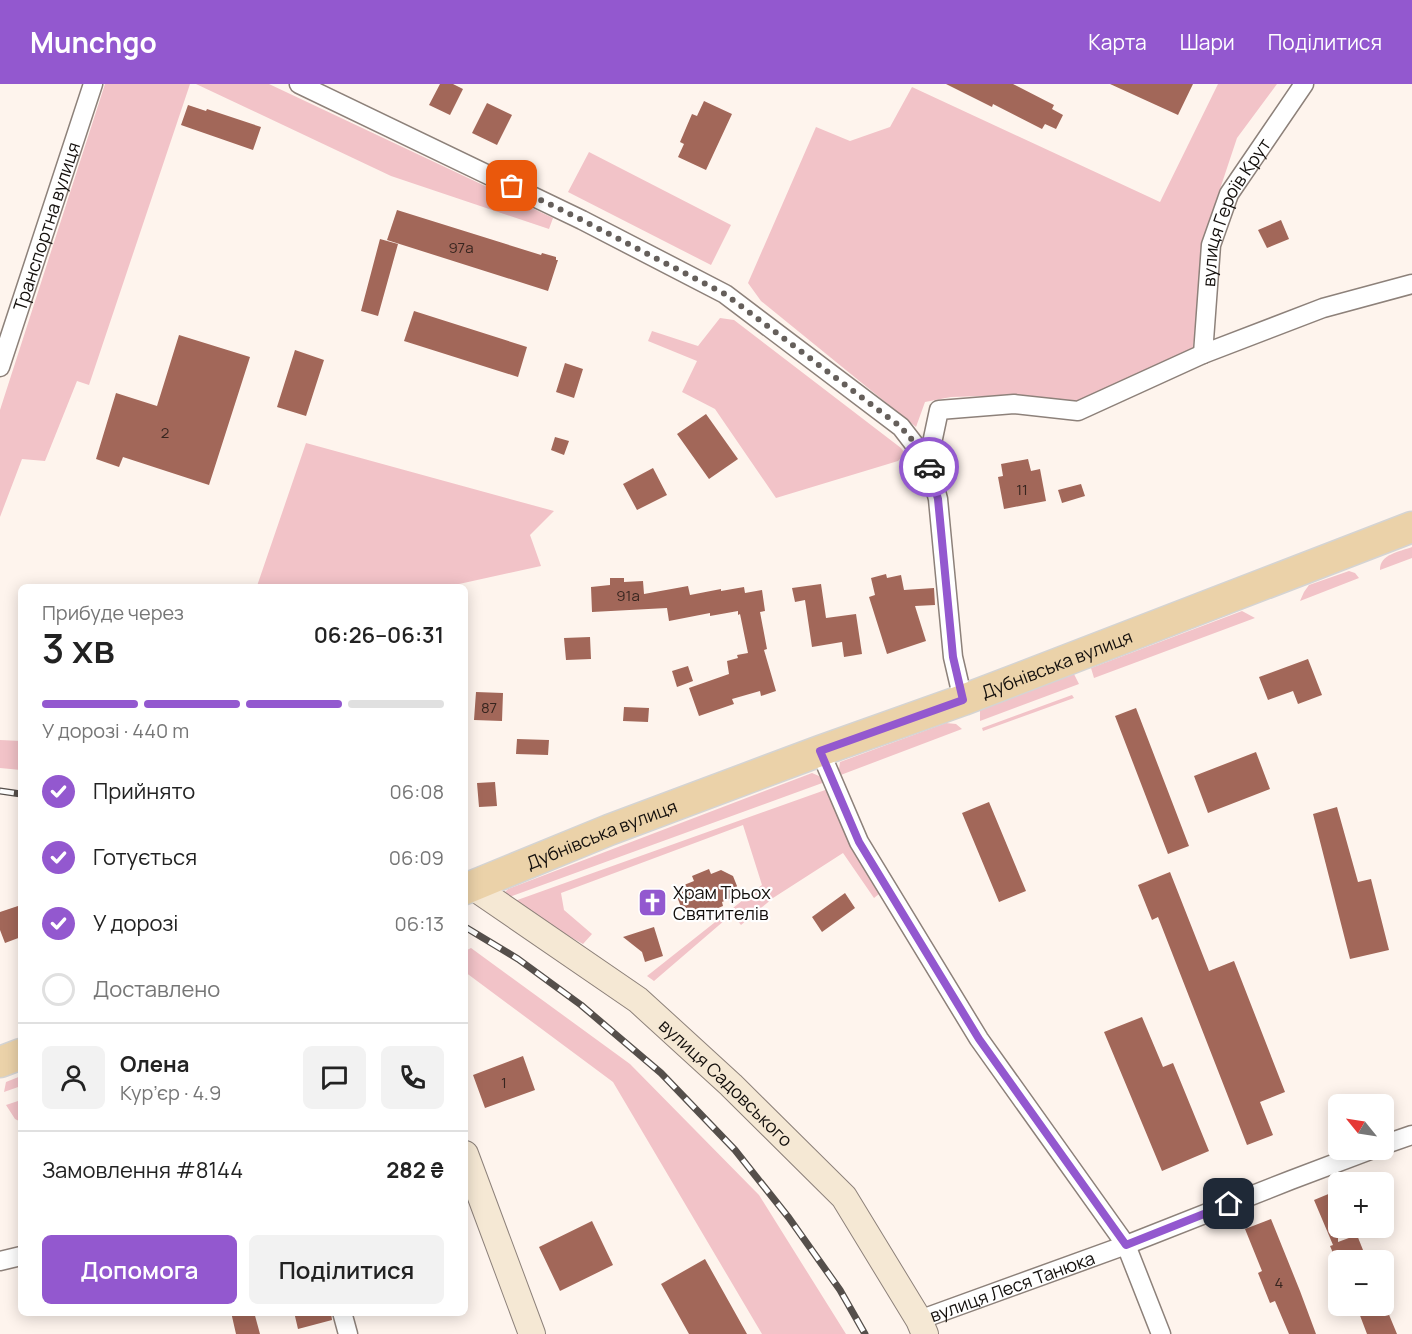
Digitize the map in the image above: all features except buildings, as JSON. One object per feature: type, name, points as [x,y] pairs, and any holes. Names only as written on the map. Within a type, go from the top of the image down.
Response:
[{"type":"main road","name":"Дубнівська вулиця","points":[[469,887],[609,830],[963,700],[1412,527]]},
{"type":"main road","points":[[0,1062],[18,1055]]},
{"type":"street","name":"Транспортна вулиця","points":[[0,367],[93,84]]},
{"type":"street","points":[[299,84],[572,215],[725,294],[901,427],[928,462],[938,499],[953,657],[963,700]]},
{"type":"street","name":"вулиця Героїв Крут","points":[[1203,354],[1211,245],[1229,194],[1304,84]]},
{"type":"street","points":[[928,462],[939,410],[1014,404],[1078,411],[1203,354],[1323,308],[1412,284]]},
{"type":"street","points":[[820,751],[859,842],[979,1039],[1126,1245],[1161,1334]]},
{"type":"street","name":"вулиця Садовського","points":[[469,887],[638,1000],[731,1085],[844,1197],[922,1327]]},
{"type":"street","points":[[1394,1141],[1412,1135]]},
{"type":"street","name":"вулиця Леся Танюка","points":[[922,1327],[1345,1160]]},
{"type":"street","points":[[468,1162],[532,1334]]},
{"type":"street","points":[[0,1261],[18,1257]]},
{"type":"street","points":[[342,1316],[344,1333]]},
{"type":"shaded area","points":[[105,84],[190,84],[89,385],[77,381],[45,461],[22,459],[0,517],[0,410]]},
{"type":"shaded area","points":[[196,84],[269,84],[553,218],[549,229],[391,176]]},
{"type":"shaded area","points":[[1218,84],[1277,84],[1237,138],[1203,240],[1193,351],[1079,404],[1017,395],[951,397],[925,402],[916,427],[761,301],[748,283],[816,127],[850,141],[890,127],[912,87],[1160,202]]},
{"type":"shaded area","points":[[589,152],[731,225],[711,265],[568,192]]},
{"type":"shaded area","points":[[720,318],[734,320],[901,448],[904,452],[902,457],[898,461],[776,498],[715,409],[682,392],[697,361],[648,341],[652,331],[698,346]]},
{"type":"shaded area","points":[[306,443],[554,511],[530,535],[541,566],[459,584],[258,584]]},
{"type":"shaded area","points":[[1412,547],[1412,558],[1380,570],[1383,560],[1387,557]]},
{"type":"shaded area","points":[[1349,571],[1355,573],[1359,578],[1300,601],[1309,585]]},
{"type":"shaded area","points":[[1242,611],[1255,618],[1094,678],[1091,668]]},
{"type":"shaded area","points":[[1074,674],[1079,684],[980,721],[980,710]]},
{"type":"shaded area","points":[[1072,695],[1074,698],[983,731],[982,728]]},
{"type":"shaded area","points":[[946,723],[956,724],[962,729],[838,776],[840,762]]},
{"type":"shaded area","points":[[0,740],[18,741],[18,770],[0,768]]},
{"type":"shaded area","points":[[812,773],[825,782],[504,899],[503,894],[508,889]]},
{"type":"shaded area","points":[[828,789],[852,846],[879,894],[874,898],[843,853],[773,898],[741,925],[732,914],[654,981],[647,976],[762,885],[743,825],[561,893],[564,910],[592,934],[583,944],[509,903]]},
{"type":"shaded area","points":[[471,948],[630,1064],[759,1195],[846,1334],[762,1334],[613,1082],[468,974],[468,950]]},
{"type":"shaded area","points":[[18,1077],[18,1087],[4,1092],[6,1082]]},
{"type":"shaded area","points":[[18,1101],[18,1120],[15,1119],[6,1105]]},
{"type":"railway","points":[[0,791],[18,794]]},
{"type":"railway","points":[[468,929],[518,959],[581,1005],[661,1073],[735,1150],[789,1218],[840,1290],[865,1334]]},
{"type":"way so far","points":[[512,186],[725,294],[901,427],[918,447],[929,467]]},
{"type":"place","name":"Храм Трьох Святителів","points":[[652,902]]},
{"type":"route","points":[[929,467],[938,499],[953,657],[963,700],[820,751],[859,842],[979,1039],[1126,1245],[1229,1204]]}]
